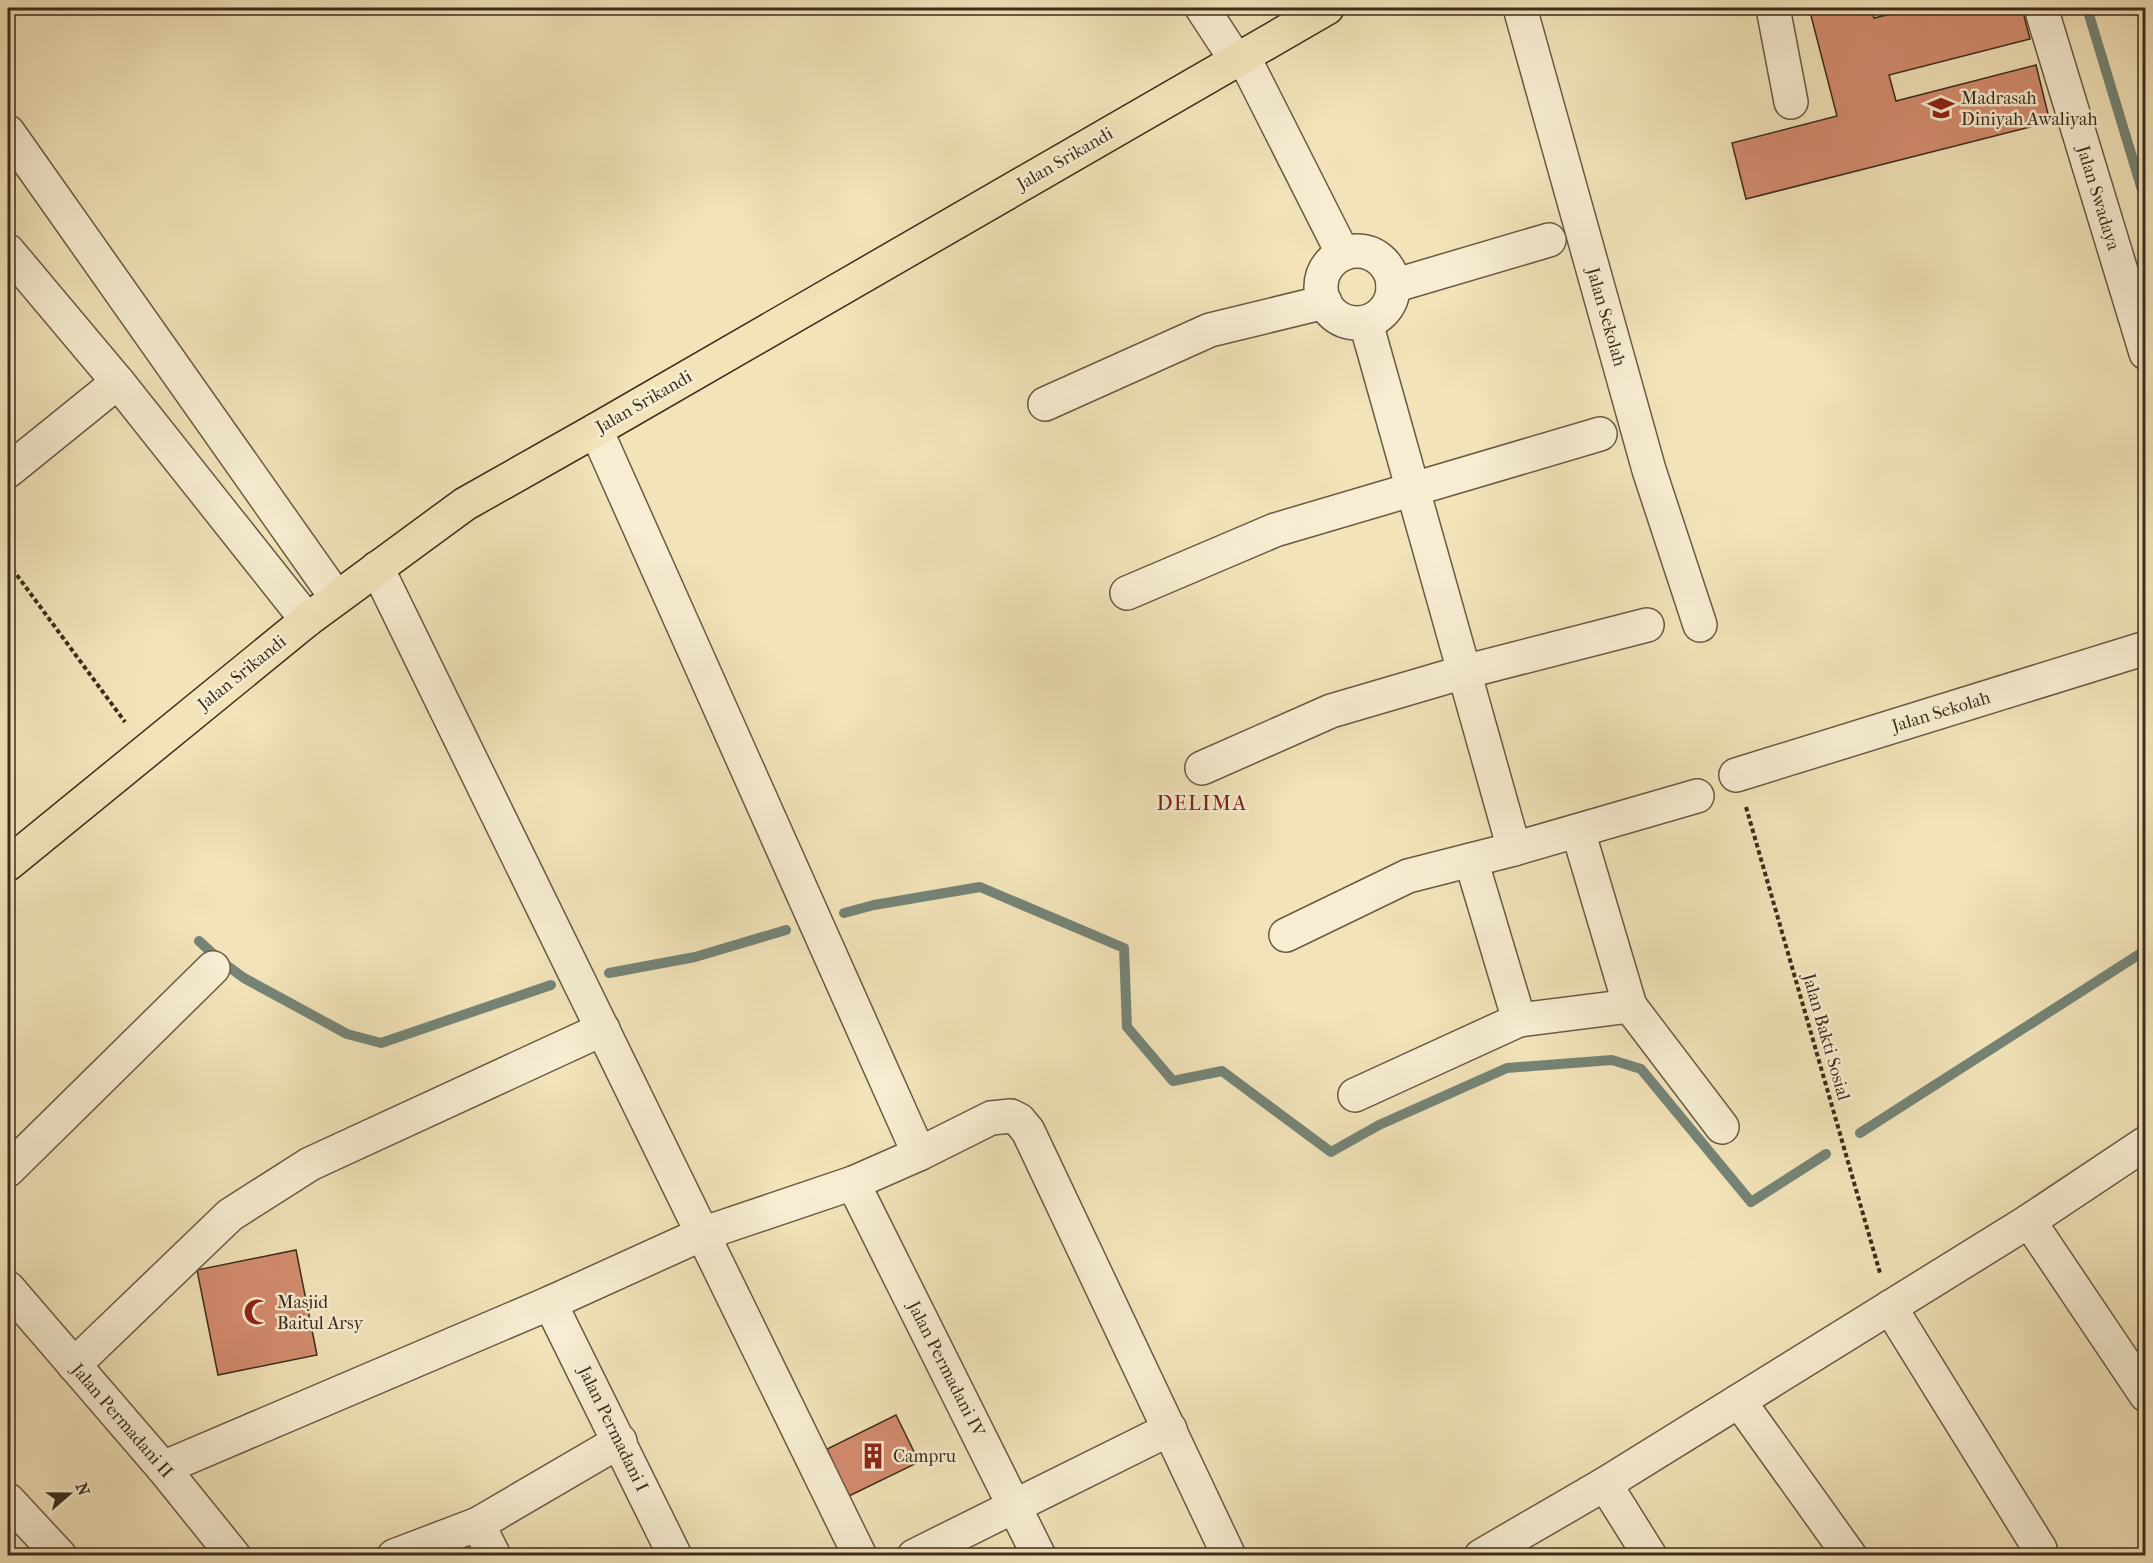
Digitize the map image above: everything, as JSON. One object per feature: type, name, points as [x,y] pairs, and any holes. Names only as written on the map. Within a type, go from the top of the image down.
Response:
[{"type":"main road","name":"Jalan Srikandi","points":[[8,864],[336,597],[465,504],[1327,8]]},
{"type":"street","points":[[1202,8],[1239,58],[1343,254]]},
{"type":"street","name":"Jalan Sekolah","points":[[1520,8],[1649,470],[1700,625]]},
{"type":"street","points":[[1773,8],[1791,102]]},
{"type":"street","name":"Jalan Swadaya","points":[[2041,8],[2145,353]]},
{"type":"street","points":[[8,132],[336,597]]},
{"type":"street","points":[[1393,286],[1550,240]]},
{"type":"street","points":[[8,251],[118,382],[307,620]]},
{"type":"street","points":[[1354,251],[1376,256],[1390,274],[1393,286],[1392,298],[1377,318],[1353,323],[1342,320],[1325,302],[1321,291],[1326,269],[1333,260],[1343,254],[1354,251]]},
{"type":"street","points":[[1045,404],[1210,330],[1325,302]]},
{"type":"street","points":[[1366,322],[1514,849]]},
{"type":"street","points":[[8,471],[118,382]]},
{"type":"street","points":[[596,430],[919,1154]]},
{"type":"street","points":[[1127,593],[1275,530],[1600,434]]},
{"type":"street","points":[[377,568],[860,1556]]},
{"type":"street","points":[[1202,768],[1330,711],[1464,672],[1647,625]]},
{"type":"street","name":"Jalan Sekolah","points":[[1736,775],[2145,648]]},
{"type":"street","points":[[1286,935],[1408,876],[1514,849],[1697,796]]},
{"type":"street","points":[[1578,831],[1630,1006],[1722,1126]]},
{"type":"street","points":[[1471,860],[1519,1020]]},
{"type":"street","points":[[8,1170],[213,968]]},
{"type":"street","points":[[1354,1095],[1519,1020],[1630,1006]]},
{"type":"street","points":[[74,1365],[230,1215],[310,1164],[603,1029]]},
{"type":"street","points":[[163,1468],[549,1303],[702,1234],[853,1183],[919,1154],[991,1118],[1011,1116],[1019,1120],[1028,1131],[1229,1556]]},
{"type":"street","points":[[1481,1556],[1605,1484],[2029,1221],[2145,1143]]},
{"type":"street","name":"Jalan Permadani IV","points":[[853,1183],[1039,1556]]},
{"type":"street","points":[[2029,1221],[2145,1395]]},
{"type":"street","name":"Jalan Permadani II","points":[[8,1288],[163,1468],[234,1556]]},
{"type":"street","name":"Jalan Permadani I","points":[[549,1303],[620,1441],[675,1556]]},
{"type":"street","points":[[1890,1307],[2040,1549]]},
{"type":"street","points":[[1739,1401],[1850,1556]]},
{"type":"street","points":[[914,1556],[1170,1429]]},
{"type":"street","points":[[393,1556],[478,1524],[620,1441]]},
{"type":"street","points":[[1605,1484],[1650,1556]]},
{"type":"street","points":[[8,1500],[60,1556]]},
{"type":"street","points":[[478,1524],[494,1556]]},
{"type":"path","points":[[8,563],[147,752]]},
{"type":"path","name":"Jalan Bakti Sosial","points":[[1736,775],[1890,1307]]},
{"type":"building","name":"Madrasah Diniyah Awaliyah","points":[[1809,8],[1871,8],[1874,18],[1915,8],[2022,8],[2030,39],[1889,75],[1896,101],[2036,65],[2050,122],[1746,199],[1732,143],[1837,116]]},
{"type":"building","name":"Masjid Baitul Arsy","points":[[296,1250],[317,1355],[218,1375],[197,1270]]},
{"type":"building","name":"Campru","points":[[896,1415],[919,1462],[847,1497],[827,1449]]},
{"type":"waterway","points":[[2087,8],[2146,203]]},
{"type":"waterway","points":[[844,913],[874,905],[980,887],[1124,948],[1127,1027],[1173,1081],[1222,1071],[1331,1152],[1379,1125],[1507,1068],[1612,1060],[1641,1069],[1751,1202],[1826,1154]]},
{"type":"waterway","points":[[609,973],[695,957],[786,930]]},
{"type":"waterway","points":[[199,941],[244,978],[347,1034],[381,1043],[551,985]]},
{"type":"waterway","points":[[1860,1133],[2146,950]]},
{"type":"waterway","points":[[2137,1556],[2146,1549]]},
{"type":"place","name":"Madrasah Diniyah Awaliyah","points":[[1941,108]]},
{"type":"place","name":"Masjid Baitul Arsy","points":[[257,1312]]},
{"type":"place","name":"Campru","points":[[873,1456]]},
{"type":"district","name":"DELIMA","points":[[1202,803]]}]
